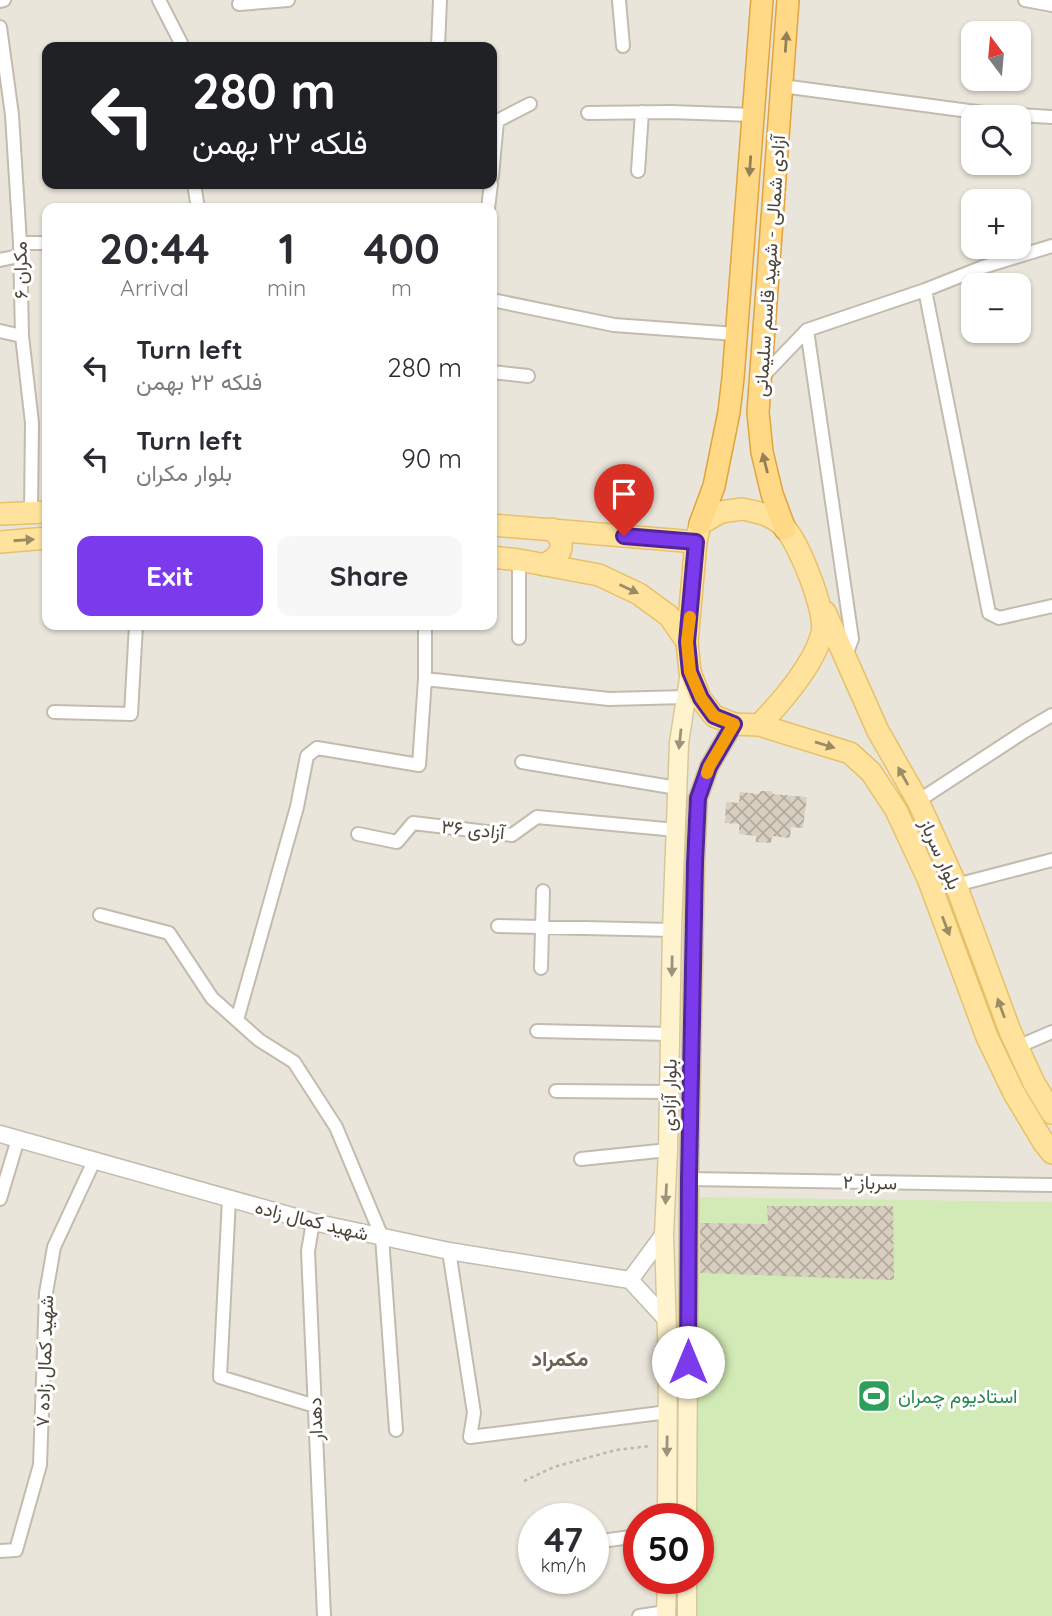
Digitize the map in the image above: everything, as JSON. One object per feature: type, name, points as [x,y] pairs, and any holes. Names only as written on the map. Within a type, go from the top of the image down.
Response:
[{"type":"highway","name":"آزادی شمالی - شهید قاسم سلیمانی","points":[[698,533],[714,486],[729,412],[762,0]]},
{"type":"highway","name":"آزادی شمالی - شهید قاسم سلیمانی","points":[[785,528],[772,494],[762,452],[758,412],[789,0]]},
{"type":"main road","points":[[742,509],[764,513],[785,528],[819,600],[823,629],[816,652],[775,709],[760,724],[734,724],[714,716],[701,698],[690,672],[687,642],[698,533],[721,512],[742,509]]},
{"type":"main road","points":[[0,514],[39,512]]},
{"type":"main road","points":[[497,525],[698,533]]},
{"type":"main road","points":[[544,565],[561,551],[560,538],[552,529]]},
{"type":"main road","points":[[0,542],[42,538]]},
{"type":"main road","points":[[497,558],[598,575],[639,594],[669,616],[687,642]]},
{"type":"main road","name":"بلوار سرباز","points":[[819,600],[878,732],[918,801],[956,885],[1017,1047],[1052,1113]]},
{"type":"main road","name":"بلوار آزادی","points":[[667,1503],[668,1365],[664,1234],[672,930],[679,743],[690,672]]},
{"type":"main road","name":"بلوار آزادی","points":[[687,1503],[689,1179],[698,798],[709,767],[734,724]]},
{"type":"main road","name":"بلوار سرباز","points":[[760,724],[850,753],[871,772],[896,810],[929,881],[987,1037],[1014,1093],[1052,1153]]},
{"type":"main road","points":[[666,1614],[667,1594]]},
{"type":"main road","points":[[687,1594],[687,1616]]},
{"type":"street","points":[[159,0],[180,42]]},
{"type":"street","points":[[239,4],[288,0]]},
{"type":"street","points":[[438,42],[440,0]]},
{"type":"street","points":[[619,0],[623,46]]},
{"type":"street","points":[[1024,0],[1052,5]]},
{"type":"street","name":"مکران ۶","points":[[0,27],[12,115],[22,336],[39,512]]},
{"type":"street","points":[[782,86],[984,113],[1052,117]]},
{"type":"street","points":[[497,120],[530,104]]},
{"type":"street","points":[[588,113],[671,111],[753,115]]},
{"type":"street","points":[[638,171],[642,112]]},
{"type":"street","points":[[0,260],[20,249],[42,244]]},
{"type":"street","points":[[759,380],[807,330],[925,290],[983,267],[1052,246]]},
{"type":"street","points":[[925,290],[989,614],[999,618],[1052,606]]},
{"type":"street","points":[[497,301],[614,324],[736,334]]},
{"type":"street","points":[[807,330],[852,639],[845,657]]},
{"type":"street","points":[[0,331],[22,336]]},
{"type":"street","points":[[497,373],[528,376]]},
{"type":"street","points":[[519,560],[519,638]]},
{"type":"street","points":[[54,712],[131,714],[136,630]]},
{"type":"street","points":[[237,1020],[298,807],[307,756],[317,748],[419,765],[425,679],[425,630]]},
{"type":"street","points":[[425,679],[608,699],[686,697]]},
{"type":"street","points":[[918,801],[1052,715]]},
{"type":"street","points":[[522,762],[677,788]]},
{"type":"street","name":"آزادی ۳۶","points":[[358,834],[397,842],[414,823],[512,835],[537,817],[676,830]]},
{"type":"street","points":[[956,885],[1052,860]]},
{"type":"street","points":[[541,968],[543,891]]},
{"type":"street","points":[[100,915],[169,933],[212,998],[259,1040],[294,1062],[336,1127],[382,1237],[396,1430]]},
{"type":"street","points":[[498,926],[672,930]]},
{"type":"street","points":[[537,1031],[670,1034]]},
{"type":"street","points":[[1017,1047],[1052,1032]]},
{"type":"street","points":[[556,1091],[669,1092]]},
{"type":"street","name":"شهید کمال زاده","points":[[0,1133],[313,1222],[449,1251],[630,1280]]},
{"type":"street","points":[[0,1199],[18,1139]]},
{"type":"street","points":[[581,1159],[668,1150]]},
{"type":"street","name":"شهید کمال زاده ۷","points":[[0,1551],[16,1550],[40,1465],[46,1293],[54,1247],[94,1161]]},
{"type":"street","name":"سرباز ۲","points":[[689,1179],[1052,1185]]},
{"type":"street","points":[[229,1199],[220,1377],[315,1406]]},
{"type":"street","name":"دهدار","points":[[313,1222],[308,1251],[324,1616]]},
{"type":"street","points":[[664,1234],[630,1280],[666,1319]]},
{"type":"street","points":[[449,1251],[474,1413],[470,1437],[668,1412]]},
{"type":"street","points":[[639,1616],[666,1614]]},
{"type":"path","points":[[524,1481],[554,1467],[616,1450],[667,1444]]},
{"type":"shaded area","points":[[0,0],[1052,0],[1052,1616],[0,1616]]},
{"type":"green space","name":"استادیوم چمران","points":[[695,1197],[1052,1202],[1052,1616],[696,1616],[696,1594],[714,1594],[714,1503],[696,1503]]},
{"type":"building","points":[[760,791],[807,797],[803,828],[791,827],[790,838],[772,836],[771,843],[756,842],[756,836],[739,834],[739,824],[725,823],[726,802],[739,803],[740,792],[759,794]]},
{"type":"building","points":[[767,1206],[893,1206],[894,1280],[700,1273],[700,1223],[768,1224]]},
{"type":"slow traffic","points":[[690,617],[687,642],[690,672],[701,698],[714,716],[734,724],[707,773]]},
{"type":"place","name":"استادیوم چمران","points":[[874,1396]]},
{"type":"district","name":"مکمراد","points":[[560,1358]]},
{"type":"route","points":[[624,536],[696,542],[687,642],[690,672],[701,698],[714,716],[734,724],[709,767],[698,798],[689,1179],[688,1362]]}]
